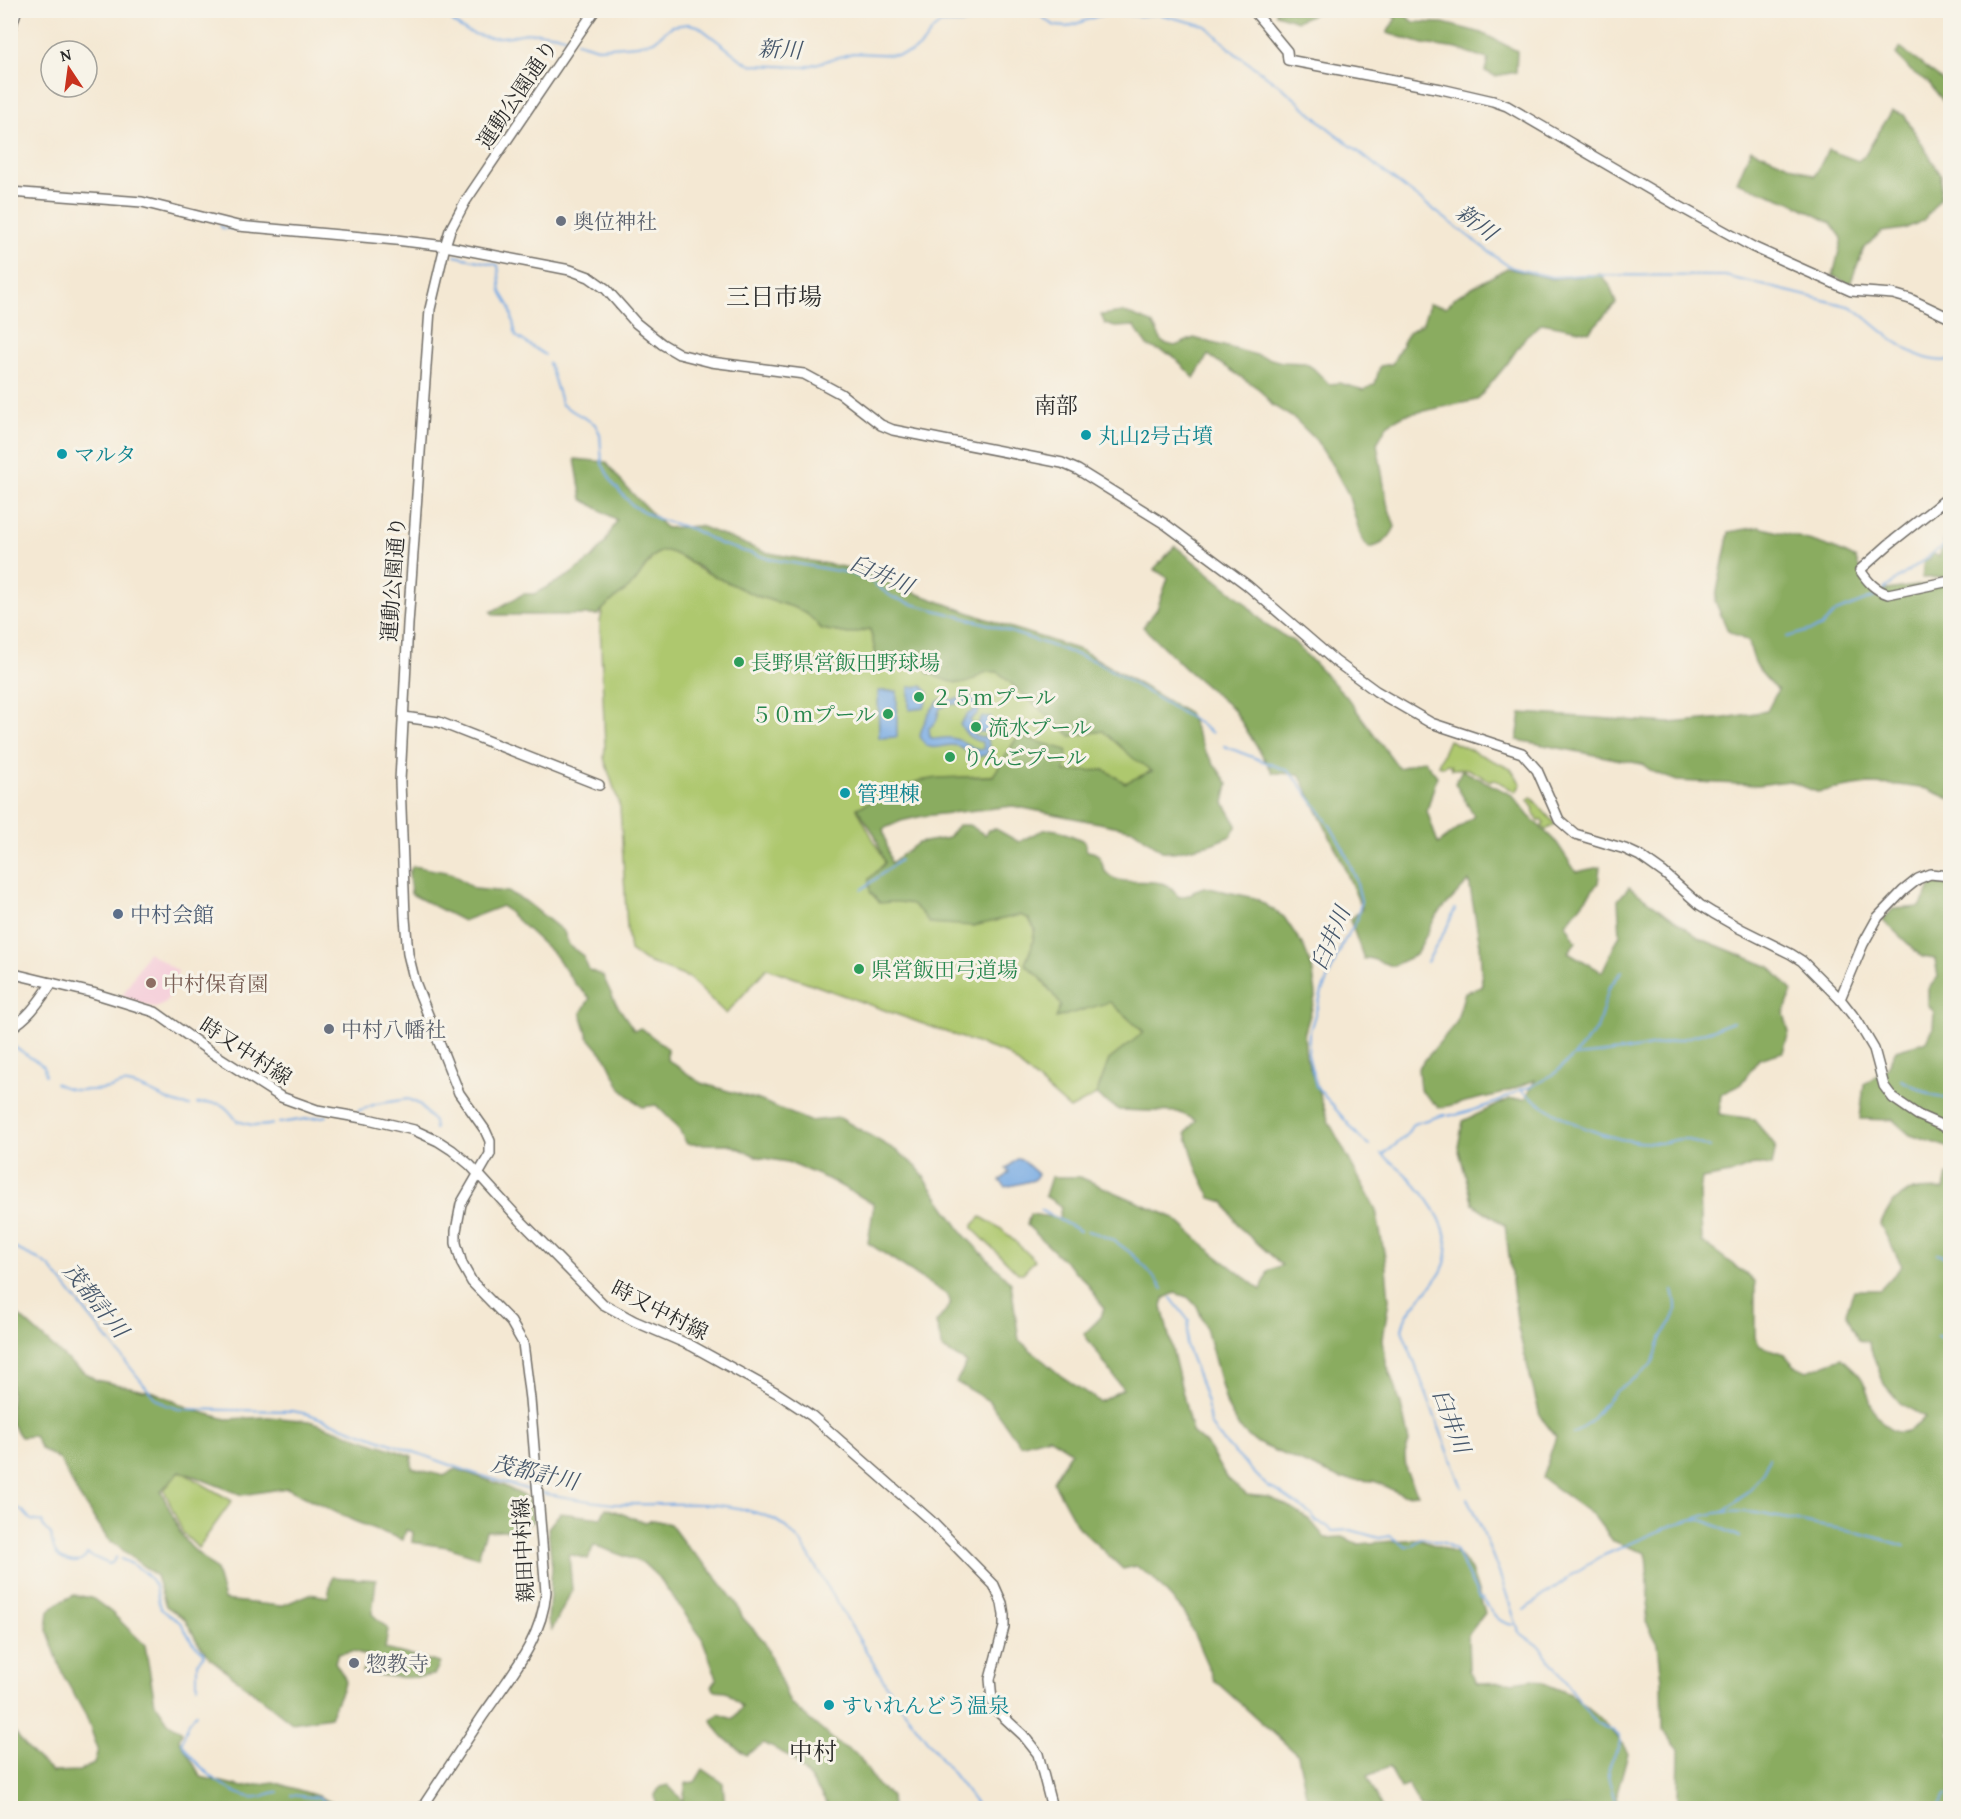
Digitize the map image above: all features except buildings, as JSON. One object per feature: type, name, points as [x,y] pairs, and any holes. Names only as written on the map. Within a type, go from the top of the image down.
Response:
[{"type":"highway","points":[[10,27],[15,10]]},
{"type":"street","name":"運動公園通り","points":[[479,1175],[490,1154],[490,1141],[459,1093],[415,982],[408,954],[400,809],[408,624],[430,309],[444,246],[465,202],[595,10]]},
{"type":"street","points":[[1253,10],[1287,51],[1288,60],[1441,89],[1507,106],[1753,247],[1851,291],[1893,294],[1910,299],[1950,318]]},
{"type":"street","points":[[10,192],[133,201],[238,226],[444,246],[570,270],[589,277],[606,289],[643,330],[679,354],[711,362],[804,374],[841,394],[881,425],[893,430],[1046,458],[1078,470],[1192,542],[1247,585],[1335,661],[1376,691],[1431,723],[1522,753],[1537,770],[1559,820],[1575,834],[1625,849],[1640,856],[1713,914],[1802,961],[1840,999],[1870,1041],[1884,1086],[1893,1098],[1918,1115],[1950,1129]]},
{"type":"street","points":[[1950,496],[1888,544],[1860,570],[1868,582],[1879,591],[1888,594],[1950,581]]},
{"type":"street","points":[[404,717],[439,722],[599,785]]},
{"type":"street","points":[[1840,999],[1863,944],[1878,917],[1918,879],[1930,874],[1950,876]]},
{"type":"street","name":"時又中村線","points":[[10,973],[155,1012],[211,1052],[281,1097],[317,1110],[414,1130],[438,1141],[452,1150],[479,1175],[603,1304],[626,1317],[692,1346],[777,1393],[812,1416],[893,1486],[994,1585],[999,1594],[1004,1615],[1004,1627],[990,1678],[992,1700],[996,1710],[1034,1746],[1052,1809]]},
{"type":"street","points":[[10,1029],[20,1023],[34,1008],[52,983]]},
{"type":"street","name":"親田中村線","points":[[422,1809],[536,1635],[541,1624],[546,1592],[527,1361],[523,1343],[511,1322],[472,1282],[462,1264],[456,1243],[461,1204],[479,1175]]},
{"type":"shaded area","name":"中村保育園","points":[[148,952],[178,971],[166,1003],[155,1008],[122,996]]},
{"type":"green space","points":[[1276,10],[1320,11],[1297,21],[1276,14]]},
{"type":"green space","points":[[1386,11],[1400,11],[1414,22],[1443,23],[1482,33],[1517,51],[1516,72],[1495,76],[1485,71],[1488,59],[1457,49],[1423,44],[1387,33],[1396,18]]},
{"type":"green space","points":[[1900,48],[1950,86],[1950,110],[1929,83],[1911,71],[1896,54]]},
{"type":"green space","points":[[1892,111],[1904,115],[1941,175],[1940,199],[1923,221],[1904,229],[1882,232],[1864,248],[1850,284],[1833,276],[1842,238],[1831,223],[1791,202],[1737,182],[1751,149],[1815,176],[1828,150],[1858,161],[1864,156]]},
{"type":"green space","points":[[1507,268],[1552,279],[1600,274],[1610,286],[1616,303],[1589,332],[1542,323],[1526,336],[1507,364],[1477,400],[1404,415],[1388,424],[1377,443],[1387,503],[1395,527],[1385,541],[1369,548],[1362,540],[1348,494],[1334,468],[1316,440],[1295,419],[1272,405],[1259,389],[1208,355],[1194,378],[1172,355],[1147,346],[1134,326],[1115,327],[1105,324],[1101,315],[1123,312],[1152,323],[1163,343],[1175,346],[1194,338],[1282,362],[1305,363],[1329,384],[1339,383],[1364,390],[1375,384],[1380,366],[1392,364],[1408,333],[1423,323],[1429,304],[1446,307],[1455,297]]},
{"type":"green space","points":[[575,459],[606,462],[626,487],[666,528],[700,526],[764,552],[859,570],[880,580],[1009,627],[1083,651],[1188,713],[1205,751],[1228,784],[1224,803],[1237,825],[1231,836],[1211,844],[1174,852],[1162,851],[1134,830],[1013,806],[923,816],[901,821],[883,829],[891,863],[918,843],[948,838],[958,825],[969,825],[985,835],[988,830],[996,829],[1019,842],[1051,829],[1084,841],[1087,851],[1098,855],[1106,873],[1116,879],[1165,884],[1179,897],[1193,894],[1193,891],[1204,887],[1255,898],[1284,917],[1304,947],[1312,967],[1316,994],[1304,1035],[1306,1056],[1329,1122],[1376,1210],[1385,1257],[1389,1300],[1383,1339],[1386,1362],[1401,1405],[1409,1442],[1405,1454],[1406,1471],[1418,1494],[1403,1495],[1374,1481],[1341,1479],[1255,1442],[1239,1428],[1227,1406],[1206,1328],[1197,1306],[1187,1297],[1175,1293],[1164,1298],[1162,1307],[1192,1432],[1207,1445],[1225,1476],[1247,1495],[1268,1497],[1286,1505],[1310,1520],[1325,1538],[1343,1537],[1358,1544],[1418,1539],[1458,1554],[1471,1570],[1485,1613],[1468,1635],[1469,1671],[1477,1683],[1534,1679],[1570,1694],[1596,1715],[1617,1736],[1628,1753],[1617,1793],[1618,1808],[1421,1808],[1408,1785],[1401,1788],[1389,1767],[1367,1776],[1382,1808],[1309,1808],[1298,1755],[1214,1680],[1184,1612],[1153,1578],[1136,1566],[1123,1569],[1078,1527],[1053,1481],[1071,1451],[1049,1437],[1020,1445],[989,1401],[956,1382],[967,1363],[943,1349],[936,1323],[951,1304],[946,1294],[868,1243],[874,1204],[828,1179],[787,1162],[758,1157],[729,1144],[687,1144],[677,1126],[656,1105],[642,1107],[621,1089],[606,1058],[588,1037],[581,1013],[590,998],[575,984],[556,956],[502,906],[463,921],[411,894],[409,873],[413,866],[451,873],[475,889],[508,892],[525,901],[564,932],[569,945],[583,956],[589,970],[603,976],[615,1002],[634,1030],[641,1028],[667,1048],[667,1059],[701,1083],[759,1100],[809,1121],[840,1118],[897,1151],[917,1167],[965,1236],[1011,1283],[1019,1340],[1060,1375],[1100,1402],[1123,1389],[1084,1334],[1101,1317],[1104,1308],[1087,1283],[1027,1225],[1030,1214],[1059,1218],[1061,1206],[1045,1196],[1051,1177],[1080,1177],[1174,1218],[1213,1253],[1261,1290],[1268,1271],[1282,1265],[1240,1228],[1224,1202],[1211,1198],[1197,1169],[1186,1133],[1196,1120],[1178,1112],[1119,1110],[1096,1095],[1109,1060],[1144,1032],[1110,1002],[1056,1018],[1061,1005],[1040,977],[1025,964],[1035,929],[1028,918],[1020,915],[973,926],[929,923],[914,906],[903,902],[880,903],[870,892],[869,879],[885,863],[875,835],[857,808],[918,781],[993,776],[1018,736],[1067,750],[1065,772],[1105,770],[1125,783],[1152,771],[1133,758],[1103,731],[1071,736],[998,672],[987,672],[966,683],[956,683],[927,673],[925,664],[878,663],[870,629],[849,634],[821,629],[800,610],[748,592],[668,551],[658,553],[653,557],[636,581],[598,615],[494,615],[491,612],[523,594],[534,594],[568,576],[592,558],[604,544],[617,520],[582,499]]},
{"type":"green space","points":[[1759,527],[1845,553],[1856,559],[1860,570],[1879,591],[1950,581],[1950,799],[1927,789],[1899,785],[1868,784],[1817,792],[1789,781],[1758,785],[1677,781],[1653,772],[1642,764],[1517,740],[1521,713],[1670,723],[1767,711],[1778,690],[1759,669],[1749,642],[1728,631],[1715,601],[1729,532]]},
{"type":"green space","points":[[1950,531],[1950,577],[1922,578],[1924,559],[1930,559],[1932,553],[1939,557],[1946,535]]},
{"type":"green space","points":[[1175,546],[1243,601],[1267,626],[1293,641],[1346,696],[1399,768],[1424,760],[1437,776],[1427,811],[1438,844],[1474,816],[1455,783],[1462,770],[1512,795],[1529,816],[1557,843],[1576,872],[1600,867],[1598,883],[1566,924],[1576,942],[1568,952],[1602,972],[1620,934],[1618,900],[1629,887],[1701,939],[1770,967],[1792,991],[1784,1014],[1789,1032],[1783,1052],[1759,1059],[1740,1085],[1721,1094],[1719,1114],[1753,1119],[1776,1146],[1772,1166],[1755,1164],[1730,1174],[1702,1179],[1700,1192],[1702,1242],[1755,1281],[1755,1337],[1760,1346],[1784,1354],[1794,1365],[1807,1371],[1842,1358],[1860,1376],[1877,1415],[1883,1423],[1895,1431],[1909,1430],[1925,1417],[1901,1404],[1884,1384],[1868,1342],[1858,1340],[1846,1312],[1854,1290],[1880,1290],[1902,1266],[1880,1224],[1893,1202],[1911,1190],[1944,1189],[1947,1175],[1950,1176],[1950,1808],[1682,1808],[1678,1797],[1679,1749],[1663,1730],[1662,1680],[1658,1644],[1646,1622],[1649,1599],[1646,1553],[1613,1541],[1593,1515],[1542,1478],[1556,1437],[1540,1416],[1518,1328],[1505,1225],[1473,1204],[1458,1147],[1463,1121],[1510,1099],[1525,1099],[1535,1080],[1500,1094],[1439,1108],[1420,1090],[1418,1068],[1456,1023],[1465,992],[1482,987],[1480,945],[1469,881],[1436,916],[1416,955],[1392,966],[1369,958],[1364,959],[1350,920],[1362,909],[1339,855],[1299,774],[1273,773],[1234,710],[1186,669],[1143,627],[1157,609],[1168,578],[1154,569]]},
{"type":"green space","points":[[668,551],[699,569],[759,597],[791,606],[812,616],[822,629],[849,634],[870,629],[878,663],[925,664],[967,682],[985,671],[998,672],[1071,736],[1103,731],[1152,771],[1125,783],[1105,770],[961,777],[857,809],[886,863],[902,900],[920,909],[973,926],[1020,915],[1028,918],[1035,929],[1025,964],[1040,977],[1061,1005],[1110,1002],[1144,1033],[1109,1060],[1096,1095],[1070,1109],[1007,1054],[767,968],[726,1014],[689,978],[645,961],[630,951],[620,807],[604,758],[600,622],[603,608],[633,584],[653,557],[660,552]]},
{"type":"green space","points":[[1449,740],[1511,769],[1521,784],[1516,792],[1494,779],[1490,781],[1468,769],[1452,769],[1451,765],[1446,764],[1442,767],[1438,765]]},
{"type":"green space","points":[[1531,797],[1555,824],[1546,830],[1542,826],[1544,823],[1541,819],[1538,821],[1528,800]]},
{"type":"green space","points":[[1932,884],[1950,885],[1950,1148],[1910,1135],[1893,1120],[1860,1119],[1864,1084],[1886,1069],[1896,1050],[1927,1041],[1933,1028],[1934,1012],[1928,1005],[1928,989],[1938,977],[1935,959],[1922,957],[1883,920],[1893,909],[1920,907]]},
{"type":"green space","points":[[981,1217],[1000,1228],[1035,1260],[1023,1273],[1018,1273],[973,1229],[973,1225]]},
{"type":"green space","points":[[11,1314],[19,1316],[73,1365],[96,1380],[154,1392],[194,1410],[226,1419],[268,1417],[310,1421],[412,1456],[412,1468],[444,1476],[456,1469],[502,1485],[528,1498],[533,1521],[519,1529],[486,1531],[478,1557],[448,1547],[412,1542],[413,1532],[406,1530],[403,1540],[354,1521],[287,1488],[242,1495],[180,1471],[161,1491],[181,1534],[190,1546],[216,1570],[224,1600],[281,1606],[310,1594],[328,1597],[332,1577],[376,1580],[372,1614],[388,1629],[385,1649],[440,1663],[434,1675],[398,1677],[362,1672],[370,1656],[353,1651],[338,1654],[335,1662],[346,1680],[330,1717],[292,1723],[210,1658],[185,1619],[166,1606],[156,1576],[107,1538],[79,1496],[60,1460],[41,1449],[34,1436],[21,1437],[11,1423]]},
{"type":"green space","points":[[180,1471],[232,1501],[198,1548],[183,1533],[164,1490]]},
{"type":"green space","points":[[606,1508],[644,1522],[654,1520],[670,1524],[687,1547],[709,1568],[736,1603],[743,1618],[764,1641],[790,1703],[838,1744],[858,1755],[877,1785],[891,1796],[892,1808],[830,1808],[811,1780],[791,1757],[764,1743],[746,1755],[731,1744],[712,1720],[719,1714],[733,1719],[742,1707],[726,1691],[714,1690],[712,1685],[717,1678],[702,1638],[660,1579],[643,1563],[594,1545],[588,1559],[569,1554],[572,1590],[552,1630],[548,1620],[552,1567],[548,1528],[560,1513],[601,1518]]},
{"type":"green space","points":[[74,1595],[92,1598],[111,1612],[145,1645],[155,1703],[168,1722],[182,1732],[179,1739],[201,1777],[243,1787],[273,1782],[318,1796],[343,1808],[11,1808],[11,1728],[32,1754],[52,1772],[79,1771],[94,1764],[98,1749],[86,1716],[63,1675],[47,1630],[49,1611]]},
{"type":"green space","points":[[703,1769],[723,1783],[725,1808],[657,1808],[655,1795],[660,1787],[668,1785],[683,1801],[686,1783],[695,1782]]},
{"type":"water","name":"２５ｍプール","points":[[922,686],[929,693],[924,708],[909,710],[909,687]]},
{"type":"water","name":"５０ｍプール","points":[[878,691],[897,691],[897,737],[879,738]]},
{"type":"water","name":"流水プール","points":[[971,697],[978,700],[980,707],[978,713],[970,720],[971,724],[978,724],[982,717],[991,717],[991,732],[977,732],[973,728],[970,729],[974,735],[986,738],[989,747],[986,755],[975,757],[962,748],[952,745],[932,748],[924,743],[920,736],[928,715],[938,702],[942,699],[960,698],[960,700]],"holes":[[[969,702],[974,706],[974,710],[960,724],[968,736],[982,742],[984,749],[978,750],[954,739],[930,737],[929,728],[936,722],[940,708]]]},
{"type":"water","points":[[1018,1158],[1038,1174],[1034,1180],[1006,1187],[1000,1181],[1009,1172],[1006,1169]]},
{"type":"waterway","name":"新川","points":[[445,10],[461,28],[485,37],[541,33],[572,40]]},
{"type":"waterway","name":"新川","points":[[577,42],[598,48],[637,45],[654,41],[672,26],[689,24],[698,26],[751,65],[805,67],[853,53],[899,55],[912,52],[920,47],[940,24],[968,23],[981,10]]},
{"type":"waterway","name":"新川","points":[[1032,10],[1055,26],[1067,27],[1098,16],[1115,14],[1140,16],[1158,14],[1206,26],[1236,54],[1283,88],[1328,128],[1513,268],[1552,277],[1582,275],[1725,276],[1852,307],[1910,351],[1937,361],[1950,360]]},
{"type":"waterway","points":[[220,225],[222,228],[234,229]]},
{"type":"waterway","points":[[455,256],[498,265],[501,292],[510,307],[516,336],[545,355]]},
{"type":"waterway","name":"臼井川","points":[[549,363],[562,405],[595,424],[600,434],[602,464],[614,485],[633,506],[658,519],[692,529],[720,544],[770,559],[849,573],[870,581],[892,597],[984,623],[1097,662],[1212,733]]},
{"type":"waterway","points":[[1884,589],[1944,545],[1950,528]]},
{"type":"waterway","points":[[1787,637],[1822,626],[1836,612],[1877,596]]},
{"type":"waterway","name":"臼井川","points":[[1224,746],[1288,771],[1297,780],[1331,827],[1356,879],[1361,901],[1357,920],[1343,943],[1322,992],[1309,1034],[1308,1054],[1316,1086],[1361,1139],[1369,1145]]},
{"type":"waterway","points":[[861,890],[900,860]]},
{"type":"waterway","points":[[1427,962],[1455,909]]},
{"type":"waterway","points":[[1383,1155],[1406,1136],[1413,1124],[1443,1115],[1456,1115],[1500,1101],[1554,1074],[1574,1056],[1597,1029],[1609,988],[1622,971]]},
{"type":"waterway","points":[[1574,1056],[1615,1052],[1675,1041],[1733,1022]]},
{"type":"waterway","points":[[10,1044],[44,1066],[45,1075]]},
{"type":"waterway","points":[[1901,1080],[1933,1096],[1950,1099]]},
{"type":"waterway","points":[[55,1083],[68,1088],[89,1090],[128,1084],[174,1103],[190,1106]]},
{"type":"waterway","points":[[1521,1090],[1568,1120],[1601,1134],[1637,1142],[1663,1143],[1684,1139],[1710,1148]]},
{"type":"waterway","points":[[358,1111],[376,1104],[408,1099],[419,1104],[434,1122],[435,1129]]},
{"type":"waterway","points":[[197,1104],[217,1103],[229,1110],[237,1121],[246,1124],[259,1126],[273,1124]]},
{"type":"waterway","points":[[279,1123],[327,1116]]},
{"type":"waterway","name":"臼井川","points":[[1381,1154],[1408,1177],[1434,1208],[1447,1243],[1446,1260],[1438,1277],[1412,1308],[1402,1330],[1462,1488]]},
{"type":"waterway","points":[[1041,1210],[1080,1231]]},
{"type":"waterway","points":[[1087,1231],[1121,1245],[1139,1261],[1163,1289]]},
{"type":"waterway","name":"茂都計川","points":[[10,1246],[50,1267],[154,1397],[166,1405],[179,1409],[292,1411],[308,1414],[476,1474],[536,1492]]},
{"type":"waterway","points":[[1937,1254],[1950,1259]]},
{"type":"waterway","points":[[1573,1434],[1591,1421],[1616,1391],[1652,1363],[1660,1341],[1674,1318],[1676,1308],[1673,1291]]},
{"type":"waterway","points":[[1171,1298],[1189,1321],[1186,1345],[1207,1403],[1210,1424],[1219,1437],[1268,1487],[1279,1492],[1332,1531],[1351,1530],[1379,1538],[1390,1536],[1406,1546],[1411,1546],[1422,1538],[1444,1543],[1455,1549],[1479,1598],[1483,1599],[1500,1620],[1516,1625]]},
{"type":"waterway","points":[[1937,1336],[1950,1340]]},
{"type":"waterway","points":[[1724,1512],[1756,1481],[1766,1467],[1769,1458]]},
{"type":"waterway","name":"茂都計川","points":[[541,1493],[615,1504],[716,1505],[756,1513],[783,1525],[802,1544],[893,1696],[979,1808]]},
{"type":"waterway","name":"臼井川","points":[[1467,1498],[1482,1529],[1519,1632],[1541,1648],[1596,1723],[1614,1731],[1620,1737],[1619,1746],[1608,1774],[1616,1808]]},
{"type":"waterway","points":[[10,1506],[22,1510],[31,1520],[42,1522],[44,1528],[51,1534],[55,1552],[61,1558],[79,1562],[87,1554],[109,1564],[116,1557]]},
{"type":"waterway","points":[[1694,1519],[1724,1512],[1753,1512],[1852,1531],[1905,1546]]},
{"type":"waterway","points":[[1524,1610],[1602,1556],[1675,1524],[1694,1519],[1706,1521],[1740,1537]]},
{"type":"waterway","points":[[121,1559],[137,1567],[151,1579],[161,1609],[181,1623],[192,1642],[203,1652],[204,1656],[197,1663],[197,1686]]},
{"type":"waterway","points":[[196,1713],[189,1722],[182,1742],[202,1768],[221,1784],[241,1794],[255,1797],[278,1792]]},
{"type":"waterway","points":[[291,1795],[319,1798],[335,1808]]},
{"type":"waterway","points":[[1937,1808],[1946,1795]]},
{"type":"place","name":"奥位神社","points":[[561,221]]},
{"type":"place","name":"丸山2号古墳","points":[[1086,435]]},
{"type":"place","name":"マルタ","points":[[62,454]]},
{"type":"place","name":"長野県営飯田野球場","points":[[739,662]]},
{"type":"place","name":"２５ｍプール","points":[[919,697]]},
{"type":"place","name":"５０ｍプール","points":[[888,714]]},
{"type":"place","name":"流水プール","points":[[976,727]]},
{"type":"place","name":"りんごプール","points":[[950,757]]},
{"type":"place","name":"管理棟","points":[[845,793]]},
{"type":"place","name":"中村会館","points":[[118,914]]},
{"type":"place","name":"県営飯田弓道場","points":[[859,969]]},
{"type":"place","name":"中村保育園","points":[[151,983]]},
{"type":"place","name":"中村八幡社","points":[[329,1029]]},
{"type":"place","name":"惣教寺","points":[[354,1663]]},
{"type":"place","name":"すいれんどう温泉","points":[[829,1705]]},
{"type":"district","name":"三日市場","points":[[774,296]]},
{"type":"district","name":"南部","points":[[1056,405]]},
{"type":"district","name":"中村","points":[[813,1751]]}]
